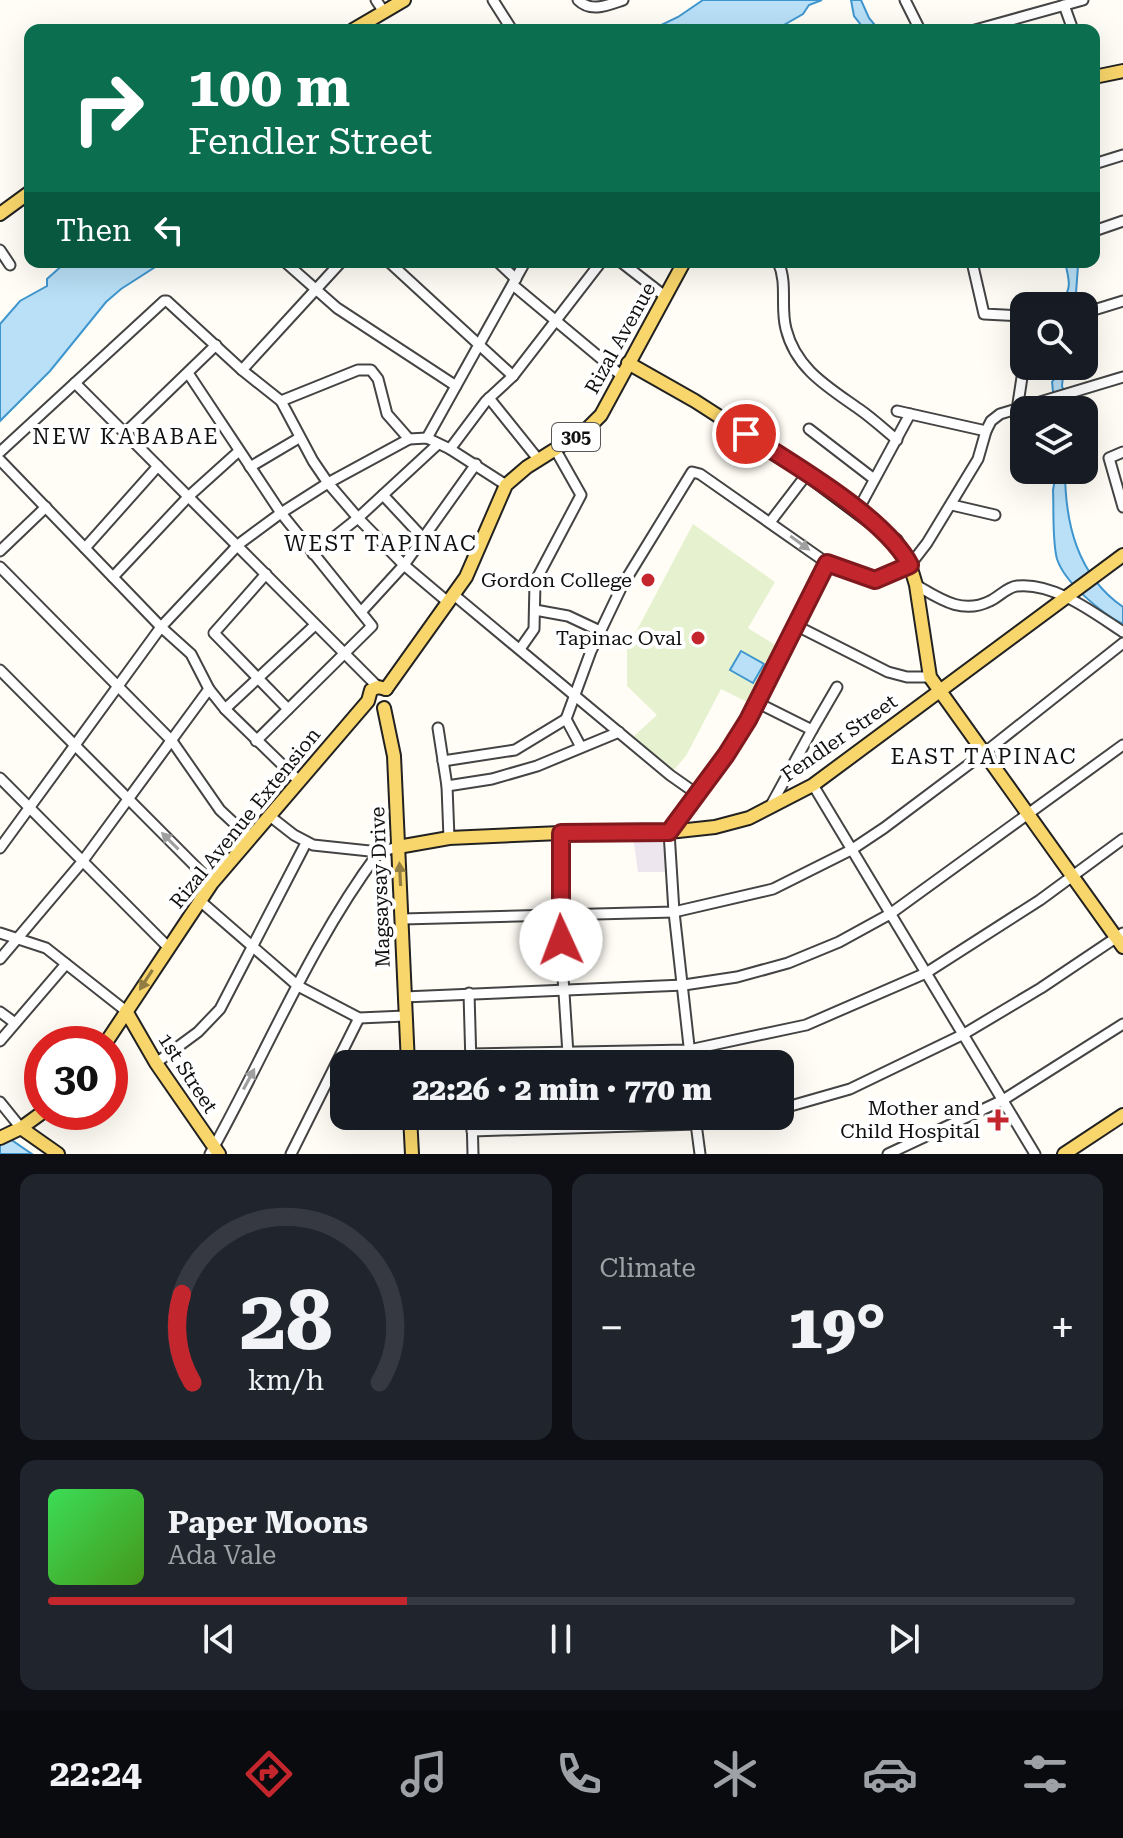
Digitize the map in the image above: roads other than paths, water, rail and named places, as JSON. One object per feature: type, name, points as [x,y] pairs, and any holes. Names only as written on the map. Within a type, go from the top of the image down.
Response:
[{"type":"main road","points":[[363,24],[404,0]]},
{"type":"main road","points":[[1100,76],[1123,71]]},
{"type":"main road","points":[[0,214],[24,196]]},
{"type":"main road","name":"Rizal Avenue","points":[[382,688],[466,577],[506,485],[538,459],[586,430],[601,415],[681,268]]},
{"type":"main road","points":[[628,363],[695,401],[807,474],[896,541],[910,565],[916,585],[930,677],[1072,876],[1121,939]]},
{"type":"main road","name":"Fendler Street","points":[[398,847],[449,838],[669,832],[725,825],[769,809],[813,785],[1123,555]]},
{"type":"main road","points":[[368,701],[374,708],[384,708],[389,704],[390,698],[382,688]]},
{"type":"main road","name":"305","points":[[368,701],[371,690],[382,688]]},
{"type":"main road","name":"Rizal Avenue Extension","points":[[116,1026],[212,883],[368,701]]},
{"type":"main road","name":"Magsaysay Drive","points":[[384,708],[394,756],[407,1050]]},
{"type":"main road","name":"1st Street","points":[[126,1011],[214,1152]]},
{"type":"main road","points":[[1064,1154],[1123,1115]]},
{"type":"main road","points":[[411,1130],[412,1154]]},
{"type":"main road","points":[[10,1133],[58,1154]]},
{"type":"street","points":[[376,0],[384,12]]},
{"type":"street","points":[[493,0],[508,24]]},
{"type":"street","points":[[580,2],[602,7],[623,0]]},
{"type":"street","points":[[905,0],[916,24]]},
{"type":"street","points":[[996,24],[1083,0]]},
{"type":"street","points":[[1064,5],[1071,24]]},
{"type":"street","points":[[1100,162],[1123,155]]},
{"type":"street","points":[[1100,229],[1123,221]]},
{"type":"street","points":[[0,250],[10,265]]},
{"type":"street","points":[[291,268],[315,290],[377,336],[456,386]]},
{"type":"street","points":[[242,370],[335,268]]},
{"type":"street","points":[[396,268],[513,376]]},
{"type":"street","points":[[503,268],[555,321],[622,376]]},
{"type":"street","points":[[427,438],[522,268]]},
{"type":"street","points":[[450,449],[489,398],[513,376],[596,268]]},
{"type":"street","points":[[629,268],[666,297]]},
{"type":"street","points":[[780,268],[785,326],[790,342],[809,371],[897,440]]},
{"type":"street","points":[[973,268],[984,314],[1010,315]]},
{"type":"street","points":[[0,452],[165,300],[281,401],[299,438],[328,483],[404,565],[520,649],[670,775],[697,794]]},
{"type":"street","points":[[1098,309],[1123,301]]},
{"type":"street","points":[[125,433],[216,345]]},
{"type":"street","points":[[281,401],[358,370],[371,370],[378,379],[387,414],[409,439]]},
{"type":"street","points":[[188,373],[281,513],[372,627],[256,741]]},
{"type":"street","points":[[1062,396],[1123,377]]},
{"type":"street","points":[[75,383],[239,544],[343,655],[382,688]]},
{"type":"street","points":[[489,398],[538,459]]},
{"type":"street","points":[[897,411],[986,431]]},
{"type":"street","points":[[443,761],[515,750],[566,719],[600,631],[622,586],[693,472],[771,521],[827,563],[875,580],[910,565],[952,505],[978,459],[991,421],[1010,412]]},
{"type":"street","points":[[858,510],[910,414]]},
{"type":"street","points":[[809,429],[874,479]]},
{"type":"street","points":[[250,467],[299,438]]},
{"type":"street","points":[[0,848],[161,627],[239,544],[281,513],[328,483],[409,439],[427,438],[476,464],[506,485]]},
{"type":"street","points":[[313,554],[358,518],[438,444]]},
{"type":"street","points":[[520,649],[534,629],[535,582],[581,495],[555,449]]},
{"type":"street","points":[[113,577],[188,497],[239,451]]},
{"type":"street","points":[[1123,452],[1109,458],[1123,507]]},
{"type":"street","points":[[0,460],[161,627],[191,654],[209,689],[225,709],[300,782]]},
{"type":"street","points":[[361,612],[404,565],[476,464]]},
{"type":"street","points":[[85,548],[158,466]]},
{"type":"street","points":[[771,521],[807,474]]},
{"type":"street","points":[[383,495],[424,539]]},
{"type":"street","points":[[952,505],[995,515]]},
{"type":"street","points":[[0,551],[46,507]]},
{"type":"street","points":[[827,563],[758,703],[726,755],[669,832],[689,1050],[806,1025],[926,973],[1003,925],[1123,839]]},
{"type":"street","points":[[0,567],[172,741],[220,810],[251,839]]},
{"type":"street","points":[[266,574],[214,631],[215,636],[288,709]]},
{"type":"street","points":[[916,585],[964,608],[990,601],[1015,586],[1068,594],[1123,632]]},
{"type":"street","points":[[535,610],[568,616],[600,631]]},
{"type":"street","points":[[225,709],[315,625]]},
{"type":"street","points":[[797,626],[888,672],[907,677],[930,677]]},
{"type":"street","points":[[402,919],[674,912],[773,889],[851,850],[984,753],[1123,643]]},
{"type":"street","points":[[0,670],[212,883]]},
{"type":"street","points":[[769,809],[837,687]]},
{"type":"street","points":[[0,959],[82,862],[209,689]]},
{"type":"street","points":[[758,703],[812,730]]},
{"type":"street","points":[[566,719],[581,747]]},
{"type":"street","points":[[438,728],[447,786],[449,838]]},
{"type":"street","points":[[447,786],[492,779],[537,766],[619,732]]},
{"type":"street","points":[[404,997],[684,985],[737,977],[788,963],[839,942],[890,914],[1123,745]]},
{"type":"street","points":[[0,778],[168,947]]},
{"type":"street","points":[[813,785],[1035,1154]]},
{"type":"street","name":"Fendler Street","points":[[271,817],[306,843],[379,852],[398,847]]},
{"type":"street","points":[[561,833],[559,916],[568,1050]]},
{"type":"street","points":[[156,1063],[198,1032],[215,1015],[306,843]]},
{"type":"street","points":[[214,1152],[298,986],[345,902],[379,852]]},
{"type":"street","points":[[199,900],[298,986],[359,1018],[405,1016]]},
{"type":"street","points":[[0,933],[46,948],[126,1011]]},
{"type":"street","points":[[794,1105],[850,1089],[964,1034],[1121,939]]},
{"type":"street","points":[[0,1041],[66,964]]},
{"type":"street","points":[[469,993],[470,1050]]},
{"type":"street","points":[[0,1012],[15,1023]]},
{"type":"street","points":[[291,1154],[359,1018]]},
{"type":"street","points":[[888,1154],[1003,1100],[1123,1024]]},
{"type":"street","points":[[0,1102],[10,1133]]},
{"type":"street","points":[[473,1154],[472,1131],[492,1130]]},
{"type":"street","points":[[697,1130],[700,1154]]},
{"type":"water","points":[[703,0],[822,0],[809,5],[803,14],[786,24],[663,24]]},
{"type":"water","points":[[851,0],[861,0],[874,24],[860,24],[854,16]]},
{"type":"water","points":[[59,268],[154,268],[106,302],[50,371],[0,421],[0,324],[20,301],[47,286],[47,279]]},
{"type":"water","points":[[1066,268],[1078,268],[1076,292],[1067,292]]},
{"type":"water","points":[[1063,380],[1066,396],[1054,396],[1052,382]]},
{"type":"water","points":[[1054,484],[1066,484],[1071,528],[1084,564],[1107,594],[1123,607],[1123,624],[1085,596],[1061,568],[1054,534]]},
{"type":"water","points":[[741,651],[764,664],[753,683],[730,670]]},
{"type":"water","points":[[0,1132],[32,1154],[0,1154]]},
{"type":"place","name":"Gordon College","points":[[648,580]]},
{"type":"place","name":"Tapinac Oval","points":[[698,638]]},
{"type":"place","name":"Mother and Child Hospital","points":[[998,1120]]},
{"type":"district","name":"NEW KABABAE","points":[[126,436]]},
{"type":"district","name":"WEST TAPINAC","points":[[381,543]]},
{"type":"district","name":"EAST TAPINAC","points":[[984,756]]}]
